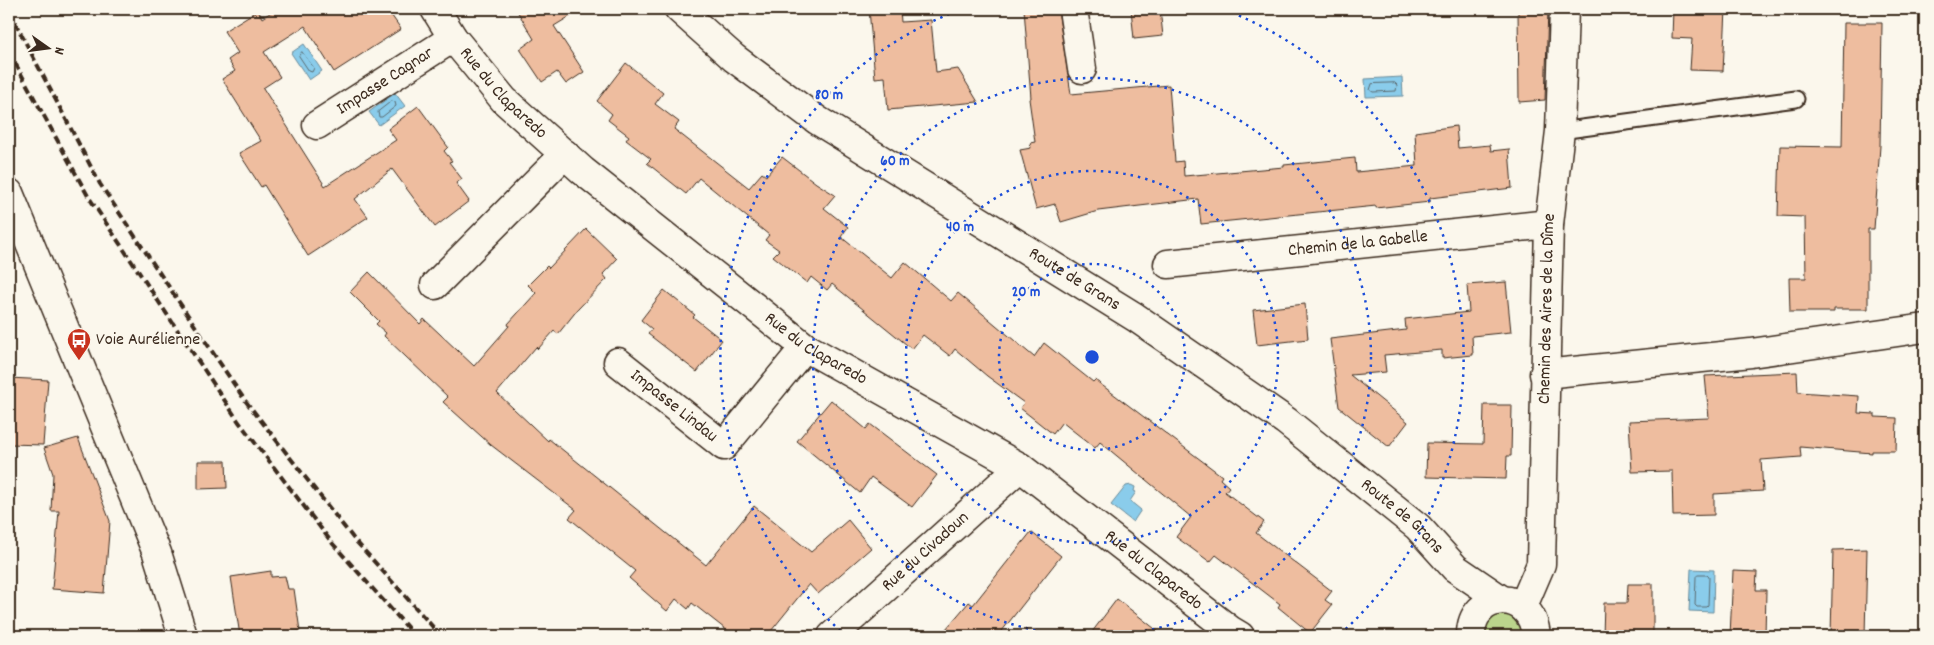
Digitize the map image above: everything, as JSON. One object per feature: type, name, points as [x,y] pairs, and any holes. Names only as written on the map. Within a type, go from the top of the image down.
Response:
[{"type":"street","name":"Rue du Claparedo","points":[[435,9],[453,38],[504,100],[583,171],[805,347],[1020,467],[1240,636]]},
{"type":"street","name":"Route de Grans","points":[[679,9],[734,58],[817,120],[1128,313],[1286,421],[1418,527],[1455,568],[1513,603]]},
{"type":"street","points":[[1073,9],[1082,69]]},
{"type":"street","name":"Chemin des Aires de la Dîme","points":[[1513,603],[1541,564],[1549,224],[1560,131],[1564,9]]},
{"type":"street","name":"Impasse Cagnar","points":[[317,125],[453,38]]},
{"type":"street","points":[[435,285],[565,154]]},
{"type":"street","points":[[10,199],[157,553],[183,636]]},
{"type":"street","name":"Chemin de la Gabelle","points":[[1168,264],[1549,224]]},
{"type":"street","points":[[1544,374],[1751,353],[1925,328]]},
{"type":"street","name":"Impasse Lindau","points":[[618,362],[724,446],[805,347]]},
{"type":"street","name":"Rue du Civadoun","points":[[832,636],[1020,467]]},
{"type":"street","name":"Route de Grans","points":[[1455,568],[1470,630]]},
{"type":"street","points":[[1470,630],[1481,609],[1491,602],[1513,603],[1531,615],[1536,625],[1536,636]]},
{"type":"lane","points":[[1560,131],[1796,98]]},
{"type":"green space","points":[[1489,613],[1515,614],[1523,631],[1522,636],[1482,636]]},
{"type":"water","points":[[304,44],[322,71],[309,80],[291,53]]},
{"type":"water","points":[[1402,77],[1403,96],[1366,97],[1365,79]]},
{"type":"water","points":[[395,93],[405,106],[379,125],[369,112]]},
{"type":"water","points":[[1131,485],[1135,487],[1134,491],[1136,492],[1130,501],[1141,510],[1133,522],[1111,505],[1126,486]]},
{"type":"water","points":[[1691,569],[1714,570],[1713,612],[1689,611]]},
{"type":"building","points":[[276,9],[387,9],[401,29],[334,72],[305,26],[264,52],[280,77],[263,88],[325,186],[396,140],[388,129],[418,106],[448,147],[444,151],[452,161],[449,162],[462,179],[456,183],[469,201],[435,227],[392,169],[355,199],[368,217],[308,256],[264,185],[261,187],[239,153],[261,141],[222,79],[235,71],[228,60],[238,53],[224,31],[258,10],[262,18]]},
{"type":"building","points":[[516,9],[582,9],[554,26],[584,72],[566,84],[557,72],[542,82],[520,49],[534,39]]},
{"type":"building","points":[[869,9],[900,9],[901,22],[931,20],[936,72],[958,69],[978,102],[888,110],[885,77],[875,78]]},
{"type":"building","points":[[1024,9],[1058,9],[1071,94],[1169,85],[1175,162],[1183,161],[1184,176],[1284,167],[1284,165],[1355,158],[1356,172],[1417,166],[1415,132],[1456,126],[1458,148],[1490,145],[1491,151],[1509,149],[1512,188],[1430,198],[1430,202],[1201,224],[1198,199],[1098,211],[1061,222],[1055,204],[1036,209],[1020,150],[1031,148],[1030,143],[1035,142],[1029,99],[1031,98]]},
{"type":"building","points":[[1131,9],[1160,9],[1163,36],[1134,39]]},
{"type":"building","points":[[1518,9],[1548,9],[1545,100],[1519,102]]},
{"type":"building","points":[[1673,9],[1726,9],[1723,71],[1690,70],[1692,39],[1672,38]]},
{"type":"building","points":[[1844,23],[1882,23],[1880,146],[1874,229],[1868,229],[1868,309],[1834,309],[1834,312],[1790,312],[1789,278],[1806,278],[1805,217],[1778,216],[1780,146],[1842,147]]},
{"type":"building","points":[[626,63],[663,93],[655,104],[679,122],[674,129],[749,188],[762,173],[766,176],[782,157],[835,195],[824,208],[848,227],[841,237],[892,278],[905,262],[951,301],[958,293],[1034,357],[1044,343],[1093,382],[1095,380],[1222,476],[1220,479],[1229,487],[1225,492],[1264,522],[1256,533],[1332,591],[1325,600],[1332,605],[1310,633],[1278,607],[1280,604],[1216,555],[1210,562],[1176,537],[1191,517],[1100,442],[1095,448],[1062,422],[1053,434],[1020,408],[1024,403],[987,376],[955,349],[950,356],[923,335],[912,349],[832,284],[827,290],[811,277],[807,283],[773,256],[779,250],[765,240],[769,235],[699,178],[686,194],[647,163],[651,159],[626,140],[629,136],[608,120],[612,114],[597,101]]},
{"type":"building","points":[[586,229],[617,259],[603,274],[607,279],[578,309],[558,334],[554,331],[538,349],[536,347],[497,393],[548,441],[549,439],[706,565],[754,506],[811,552],[848,520],[871,548],[818,594],[809,584],[767,636],[734,636],[692,603],[688,609],[676,599],[667,611],[629,578],[635,571],[569,518],[576,510],[491,445],[443,402],[448,397],[384,336],[386,333],[376,324],[379,321],[350,292],[369,272],[420,324],[424,319],[474,366],[536,293],[528,285],[547,266],[549,268]]},
{"type":"building","points":[[1506,282],[1511,332],[1472,336],[1473,355],[1442,358],[1442,350],[1384,355],[1386,372],[1350,375],[1408,422],[1389,447],[1339,407],[1330,339],[1406,330],[1405,319],[1469,312],[1467,285]]},
{"type":"building","points":[[664,290],[695,315],[693,317],[722,340],[697,372],[648,334],[652,329],[641,320]]},
{"type":"building","points":[[1305,304],[1308,339],[1257,345],[1253,310]]},
{"type":"building","points":[[1797,372],[1798,392],[1859,396],[1858,413],[1875,414],[1875,417],[1897,418],[1896,451],[1872,451],[1872,453],[1800,447],[1801,457],[1761,460],[1763,491],[1714,494],[1714,515],[1673,516],[1672,471],[1632,472],[1629,421],[1709,418],[1705,376]]},
{"type":"building","points":[[9,378],[48,380],[43,445],[9,444]]},
{"type":"building","points":[[831,400],[866,429],[870,424],[937,475],[912,507],[871,477],[860,493],[797,441]]},
{"type":"building","points":[[1484,405],[1512,405],[1511,456],[1507,456],[1506,479],[1426,477],[1427,443],[1483,444]]},
{"type":"building","points":[[78,438],[110,521],[104,593],[52,589],[59,511],[51,511],[53,474],[44,448]]},
{"type":"building","points":[[198,461],[226,461],[227,488],[198,489]]},
{"type":"building","points":[[1031,532],[1061,556],[998,636],[940,636],[969,602],[973,605]]},
{"type":"building","points":[[1867,549],[1865,636],[1831,636],[1833,550]]},
{"type":"building","points":[[271,571],[271,577],[285,576],[288,589],[294,589],[300,631],[281,633],[282,636],[240,636],[231,577]]},
{"type":"building","points":[[1733,571],[1757,572],[1756,590],[1766,590],[1765,636],[1730,636]]},
{"type":"building","points":[[1628,584],[1653,584],[1653,636],[1603,636],[1604,603],[1627,603]]},
{"type":"building","points":[[1117,599],[1164,636],[1089,636]]},
{"type":"railway","points":[[9,11],[100,184],[244,399],[353,538],[441,636]]},
{"type":"railway","points":[[9,52],[88,196],[239,422],[333,544],[415,636]]},
{"type":"place","name":"Voie Aurélienne","points":[[79,361]]}]
